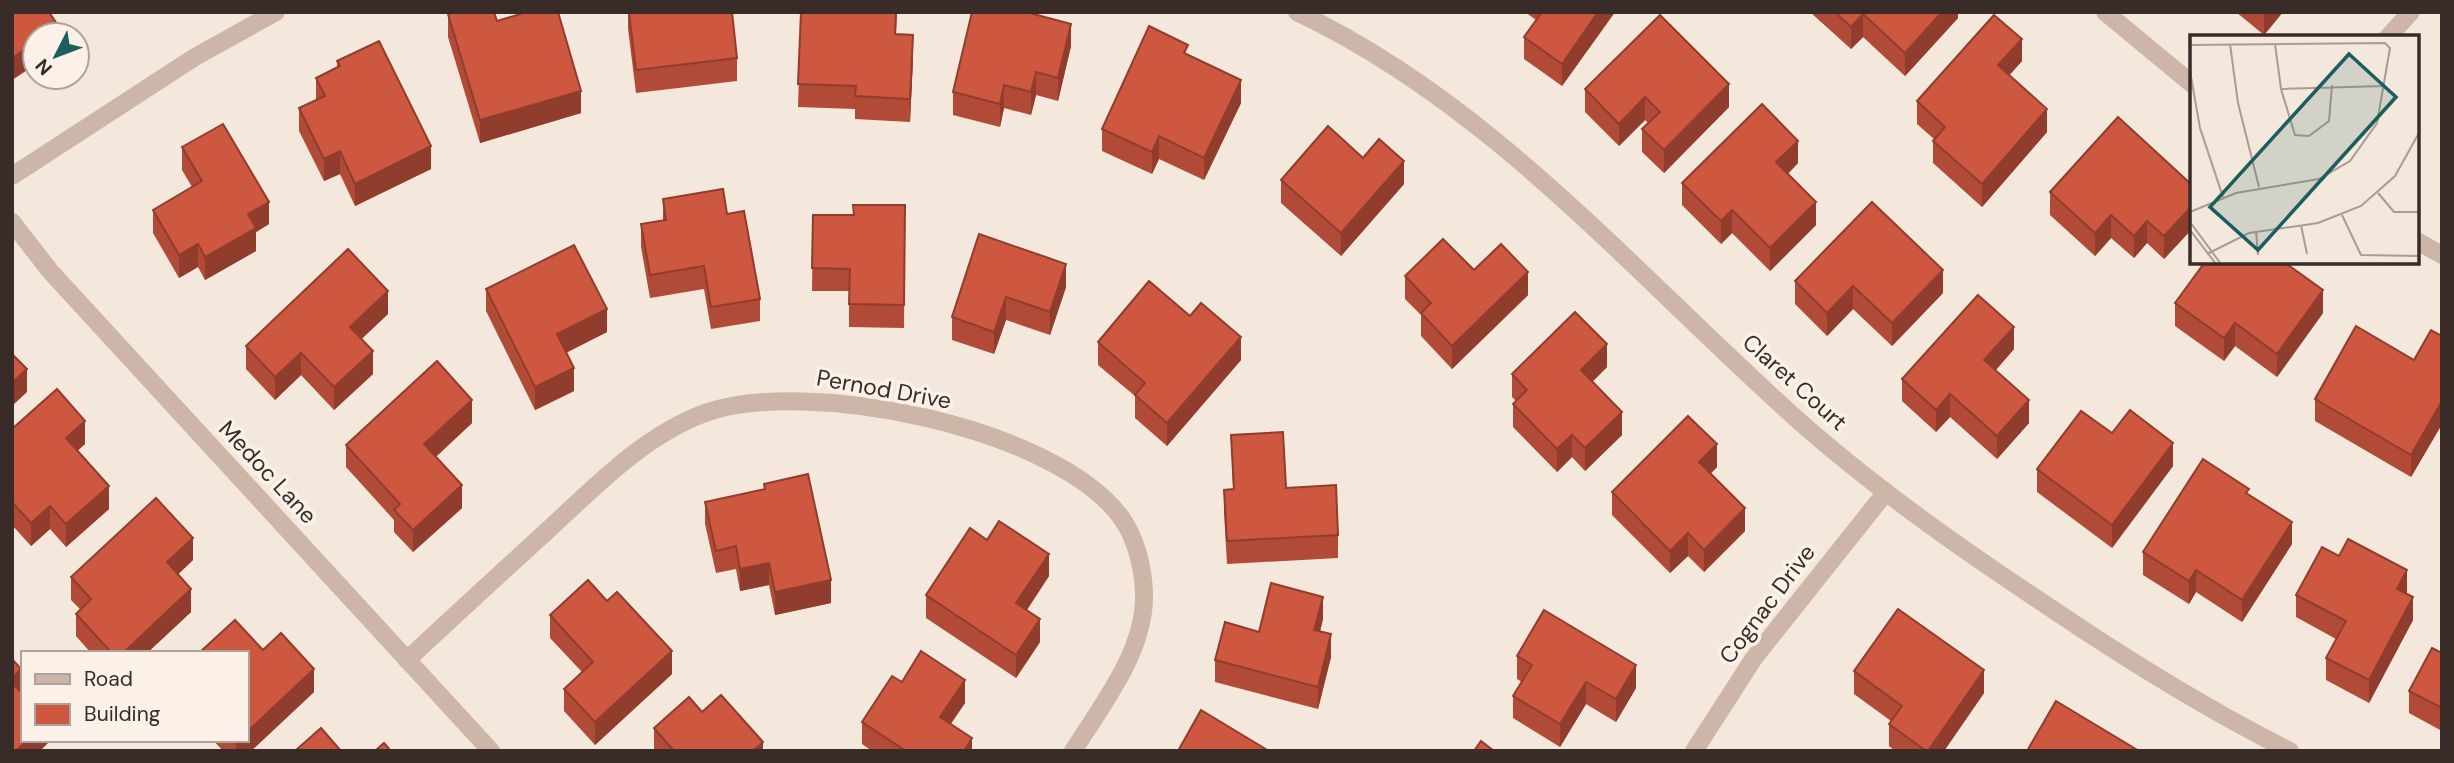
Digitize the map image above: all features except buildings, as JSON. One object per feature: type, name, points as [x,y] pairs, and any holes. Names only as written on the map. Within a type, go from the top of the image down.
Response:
[{"type":"street","points":[[12,176],[195,57],[276,12]]},
{"type":"street","name":"Claret Court","points":[[1297,12],[1335,30],[1456,109],[1524,165],[1808,429],[1885,492],[1987,566],[2259,744],[2290,751]]},
{"type":"street","points":[[2105,12],[2190,82]]},
{"type":"street","points":[[2390,35],[2411,12]]},
{"type":"street","name":"Medoc Lane","points":[[12,222],[50,271],[491,751]]},
{"type":"street","points":[[2419,242],[2442,255]]},
{"type":"street","name":"Pernod Drive","points":[[407,660],[604,478],[666,431],[706,413],[756,402],[806,400],[848,404],[929,420],[1005,442],[1089,485],[1120,516],[1139,554],[1144,595],[1138,634],[1122,670],[1073,751]]},
{"type":"street","name":"Cognac Drive","points":[[1694,751],[1754,658],[1885,492]]}]
